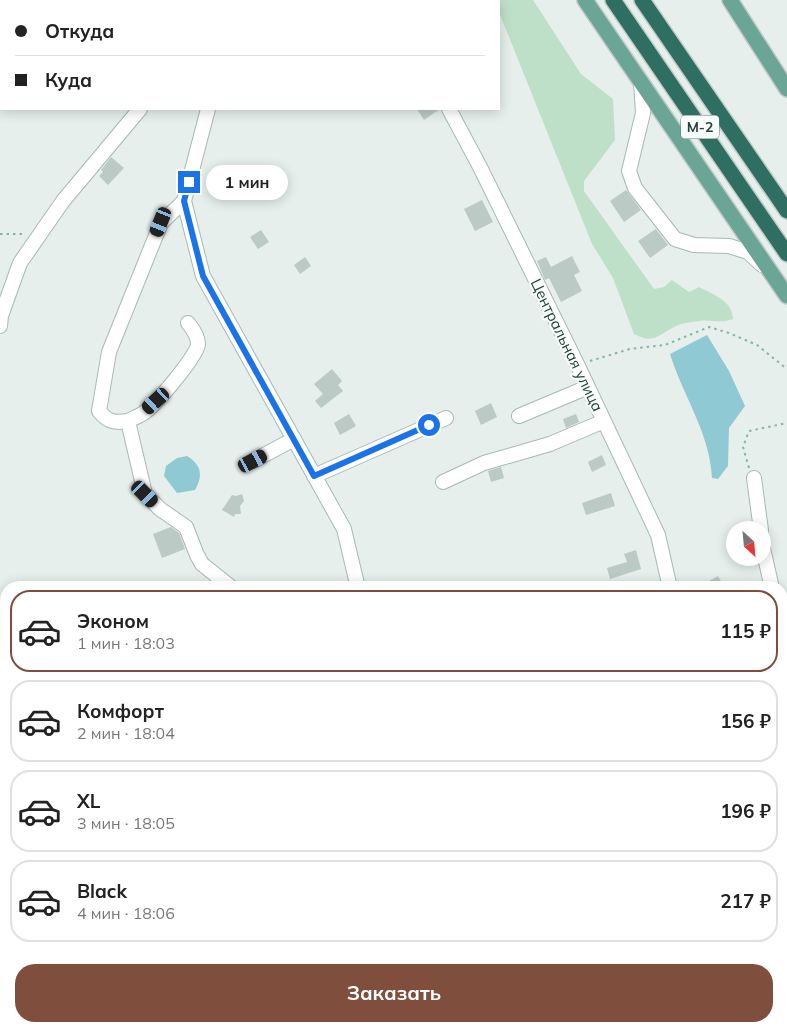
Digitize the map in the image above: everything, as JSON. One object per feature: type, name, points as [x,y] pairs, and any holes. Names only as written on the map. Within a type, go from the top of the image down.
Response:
[{"type":"highway","name":"М-2","points":[[613,0],[787,254]]},
{"type":"highway","name":"М-2","points":[[642,0],[787,211]]},
{"type":"main road","points":[[585,0],[787,296]]},
{"type":"main road","points":[[730,0],[787,89]]},
{"type":"street","points":[[641,83],[643,113],[629,171],[635,188],[675,239],[694,245],[729,246],[748,252],[770,272]]},
{"type":"street","points":[[0,326],[0,316],[20,264],[63,201],[139,110]]},
{"type":"street","points":[[208,110],[184,201],[203,276],[344,529],[356,581]]},
{"type":"street","name":"Центральная улица","points":[[450,110],[480,167],[588,386],[658,535],[668,581]]},
{"type":"street","points":[[184,201],[161,222],[109,352],[99,411],[105,419],[114,423],[128,421],[144,413],[156,401],[194,356],[198,345],[194,330],[188,323]]},
{"type":"street","points":[[519,416],[588,386]]},
{"type":"street","points":[[314,476],[446,418]]},
{"type":"street","points":[[443,482],[484,463],[550,444],[604,420]]},
{"type":"street","points":[[128,421],[145,494],[160,509],[186,527],[202,564],[223,581]]},
{"type":"street","points":[[253,461],[294,439]]},
{"type":"street","points":[[754,478],[760,521]]},
{"type":"street","points":[[767,566],[770,581]]},
{"type":"path","points":[[0,234],[29,234],[46,225]]},
{"type":"path","points":[[578,366],[606,355],[630,349],[665,346],[709,327],[730,333],[757,345],[787,369]]},
{"type":"path","points":[[754,478],[743,447],[749,431],[787,423]]},
{"type":"green space","points":[[500,0],[533,0],[581,74],[613,99],[615,140],[584,181],[584,191],[654,289],[664,287],[672,280],[689,292],[699,287],[726,303],[732,312],[733,319],[684,323],[661,335],[647,339],[634,334],[613,278],[592,244],[500,14]]},
{"type":"water","points":[[707,335],[729,371],[745,406],[729,428],[728,466],[718,479],[712,478],[710,461],[701,430],[670,354]]},
{"type":"water","points":[[187,456],[196,463],[200,471],[199,480],[195,490],[177,493],[164,476],[166,466],[177,458]]},
{"type":"building","points":[[418,110],[439,110],[424,120]]},
{"type":"building","points":[[111,157],[124,168],[108,185],[99,176],[103,172],[101,170]]},
{"type":"building","points":[[626,190],[641,210],[624,222],[610,201]]},
{"type":"building","points":[[482,200],[493,222],[475,231],[464,209]]},
{"type":"building","points":[[656,229],[668,245],[650,258],[638,241]]},
{"type":"building","points":[[261,230],[269,242],[258,249],[250,237]]},
{"type":"building","points":[[572,256],[580,272],[574,275],[582,291],[561,302],[549,278],[545,280],[537,261],[546,257],[551,267]]},
{"type":"building","points":[[305,257],[311,266],[300,274],[294,265]]},
{"type":"building","points":[[332,369],[342,381],[338,385],[343,391],[321,408],[315,401],[323,394],[314,384]]},
{"type":"building","points":[[491,403],[497,417],[481,425],[475,411]]},
{"type":"building","points":[[349,414],[356,426],[340,435],[334,423]]},
{"type":"building","points":[[576,414],[579,422],[566,428],[563,419]]},
{"type":"building","points":[[602,455],[606,465],[592,472],[588,462]]},
{"type":"building","points":[[501,467],[504,478],[491,482],[488,471]]},
{"type":"building","points":[[611,493],[615,506],[586,515],[582,503]]},
{"type":"building","points":[[242,494],[244,501],[240,506],[241,514],[235,514],[234,517],[222,510],[232,495]]},
{"type":"building","points":[[171,527],[179,533],[185,549],[162,558],[153,534]]},
{"type":"building","points":[[636,550],[641,569],[610,579],[607,568],[627,562],[624,554]]},
{"type":"building","points":[[718,576],[721,581],[709,581]]},
{"type":"route","points":[[189,182],[184,201],[203,276],[314,476],[429,425]]}]
